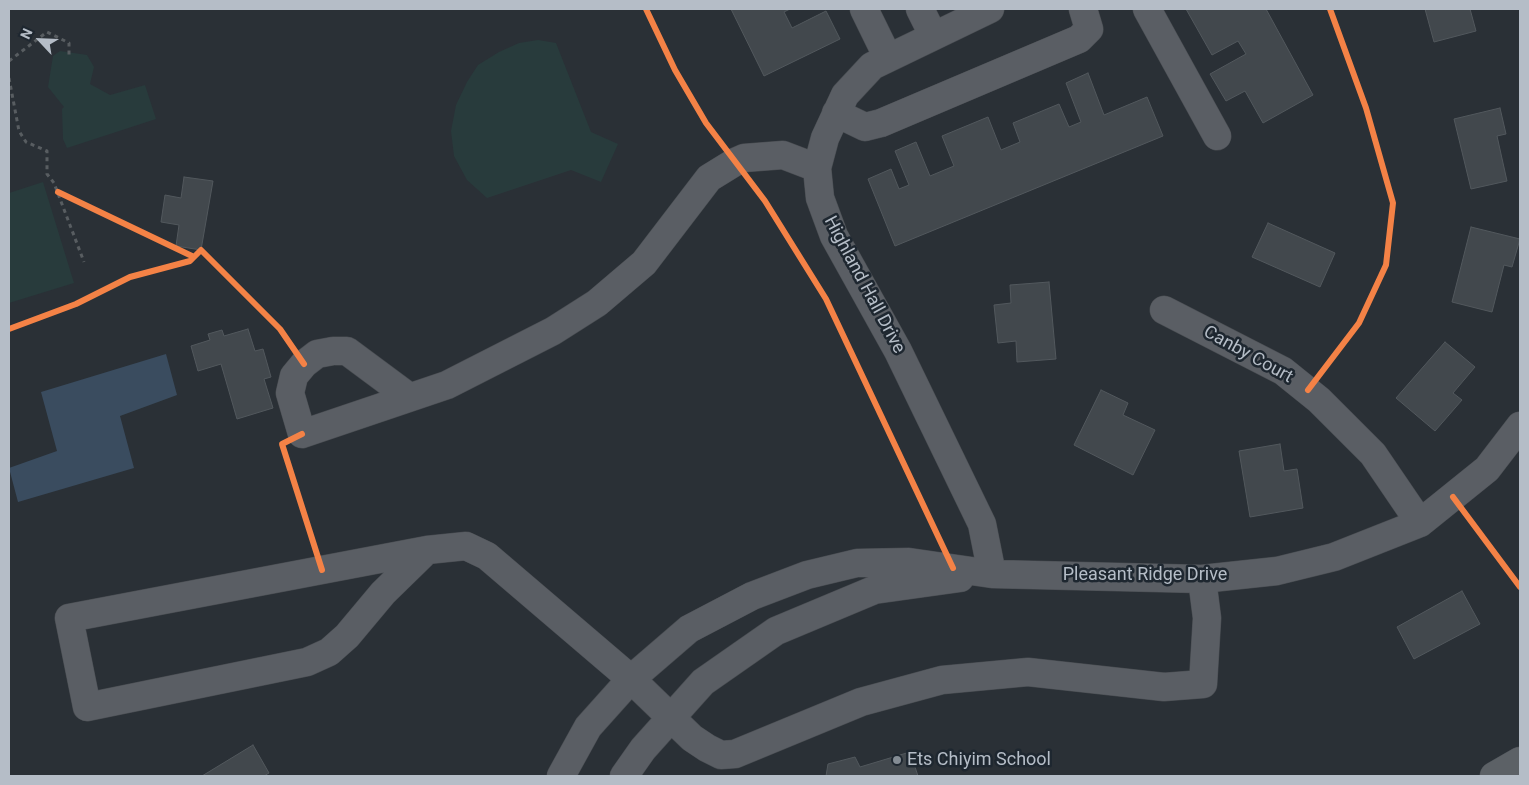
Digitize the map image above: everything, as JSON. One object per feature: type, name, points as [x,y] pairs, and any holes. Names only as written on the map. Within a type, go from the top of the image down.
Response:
[{"type":"main road","points":[[1494,776],[1520,761]]},
{"type":"street","points":[[864,9],[888,58]]},
{"type":"street","points":[[920,9],[932,35]]},
{"type":"street","name":"Highland Hall Drive","points":[[990,9],[932,35],[872,66],[845,96],[825,138],[817,168],[820,198],[834,236],[898,351],[982,524],[992,574]]},
{"type":"street","points":[[836,113],[865,127],[881,123],[1080,39],[1089,29],[1083,9]]},
{"type":"street","points":[[1147,9],[1217,136]]},
{"type":"street","points":[[409,398],[448,385],[553,331],[596,303],[644,262],[709,178],[744,158],[783,155],[817,168]]},
{"type":"street","name":"Canby Court","points":[[1164,310],[1283,371],[1319,400],[1373,454],[1420,523]]},
{"type":"street","name":"Pleasant Ridge Drive","points":[[561,776],[588,727],[632,679],[688,629],[752,596],[807,575],[857,563],[909,562],[992,574],[1202,578],[1277,571],[1334,557],[1420,523],[1487,469],[1520,426]]},
{"type":"street","points":[[427,550],[383,593],[347,636],[329,652],[307,662],[87,707],[69,618],[427,550],[466,546],[487,556],[632,679],[692,738],[721,755],[736,754],[861,702],[942,680],[1028,672],[1164,687],[1203,684],[1206,618],[1202,578]]},
{"type":"street","name":"Pleasant Ridge Drive","points":[[624,776],[643,749],[703,682],[776,631],[874,590],[992,574]]},
{"type":"path","points":[[9,61],[47,32],[70,44],[69,57]]},
{"type":"path","points":[[9,78],[19,131],[26,142],[47,151],[47,174],[58,192],[84,262]]},
{"type":"path","points":[[58,192],[66,196]]},
{"type":"shaded area","points":[[538,40],[556,43],[591,132],[618,144],[601,182],[571,170],[487,198],[467,180],[454,156],[451,131],[456,105],[478,65],[499,52],[519,43]]},
{"type":"shaded area","points":[[60,51],[87,55],[94,67],[90,84],[110,95],[145,85],[156,119],[67,148],[63,139],[62,109],[64,107],[48,87],[53,56]]},
{"type":"shaded area","points":[[43,182],[74,283],[9,303],[9,193]]},
{"type":"water","points":[[166,354],[177,395],[120,416],[134,468],[18,502],[9,468],[57,451],[41,392]]},
{"type":"building","points":[[731,9],[790,9],[784,12],[792,28],[826,11],[840,39],[764,76]]},
{"type":"building","points":[[1186,9],[1266,9],[1313,95],[1263,123],[1245,91],[1226,101],[1210,74],[1246,54],[1238,41],[1212,55]]},
{"type":"building","points":[[1425,9],[1470,9],[1476,31],[1434,42]]},
{"type":"building","points":[[1088,73],[1104,115],[1147,97],[1163,136],[895,246],[868,179],[891,169],[899,189],[909,185],[895,151],[916,142],[930,176],[954,166],[942,136],[988,117],[1001,150],[1020,142],[1013,123],[1059,104],[1069,127],[1081,122],[1066,83]]},
{"type":"building","points":[[1500,108],[1506,134],[1497,136],[1507,181],[1471,189],[1454,119]]},
{"type":"building","points":[[184,177],[213,181],[201,250],[176,246],[179,225],[161,222],[165,195],[181,198]]},
{"type":"building","points":[[1268,223],[1335,253],[1320,287],[1252,257]]},
{"type":"building","points":[[1471,227],[1520,239],[1512,267],[1504,265],[1492,312],[1452,302]]},
{"type":"building","points":[[1049,282],[1056,359],[1017,362],[1016,341],[998,343],[994,305],[1011,303],[1010,285]]},
{"type":"building","points":[[248,329],[255,351],[263,349],[271,377],[264,379],[273,408],[237,419],[221,364],[198,371],[191,346],[210,340],[208,334],[222,330],[224,336]]},
{"type":"building","points":[[1445,342],[1475,367],[1453,393],[1462,400],[1435,431],[1396,398]]},
{"type":"building","points":[[1101,390],[1128,403],[1123,415],[1155,430],[1133,475],[1074,445]]},
{"type":"building","points":[[1280,444],[1284,471],[1297,469],[1303,508],[1250,517],[1239,451]]},
{"type":"building","points":[[1462,591],[1480,624],[1414,659],[1397,627]]},
{"type":"building","points":[[253,745],[269,773],[264,776],[202,776]]},
{"type":"building","name":"Ets Chiyim School","points":[[910,752],[918,776],[826,776],[828,764],[855,757],[860,767]]},
{"type":"cycle path","points":[[646,9],[675,70],[706,123],[765,201],[826,299],[953,568]]},
{"type":"cycle path","points":[[1308,390],[1359,323],[1386,265],[1393,203],[1366,108],[1330,9]]},
{"type":"cycle path","points":[[58,192],[194,257]]},
{"type":"cycle path","points":[[9,329],[76,304],[130,277],[190,261],[201,250],[280,329],[304,364]]},
{"type":"cycle path","points":[[302,434],[282,444],[322,570]]},
{"type":"cycle path","points":[[1453,497],[1520,587]]},
{"type":"place","name":"Ets Chiyim School","points":[[897,760]]}]
